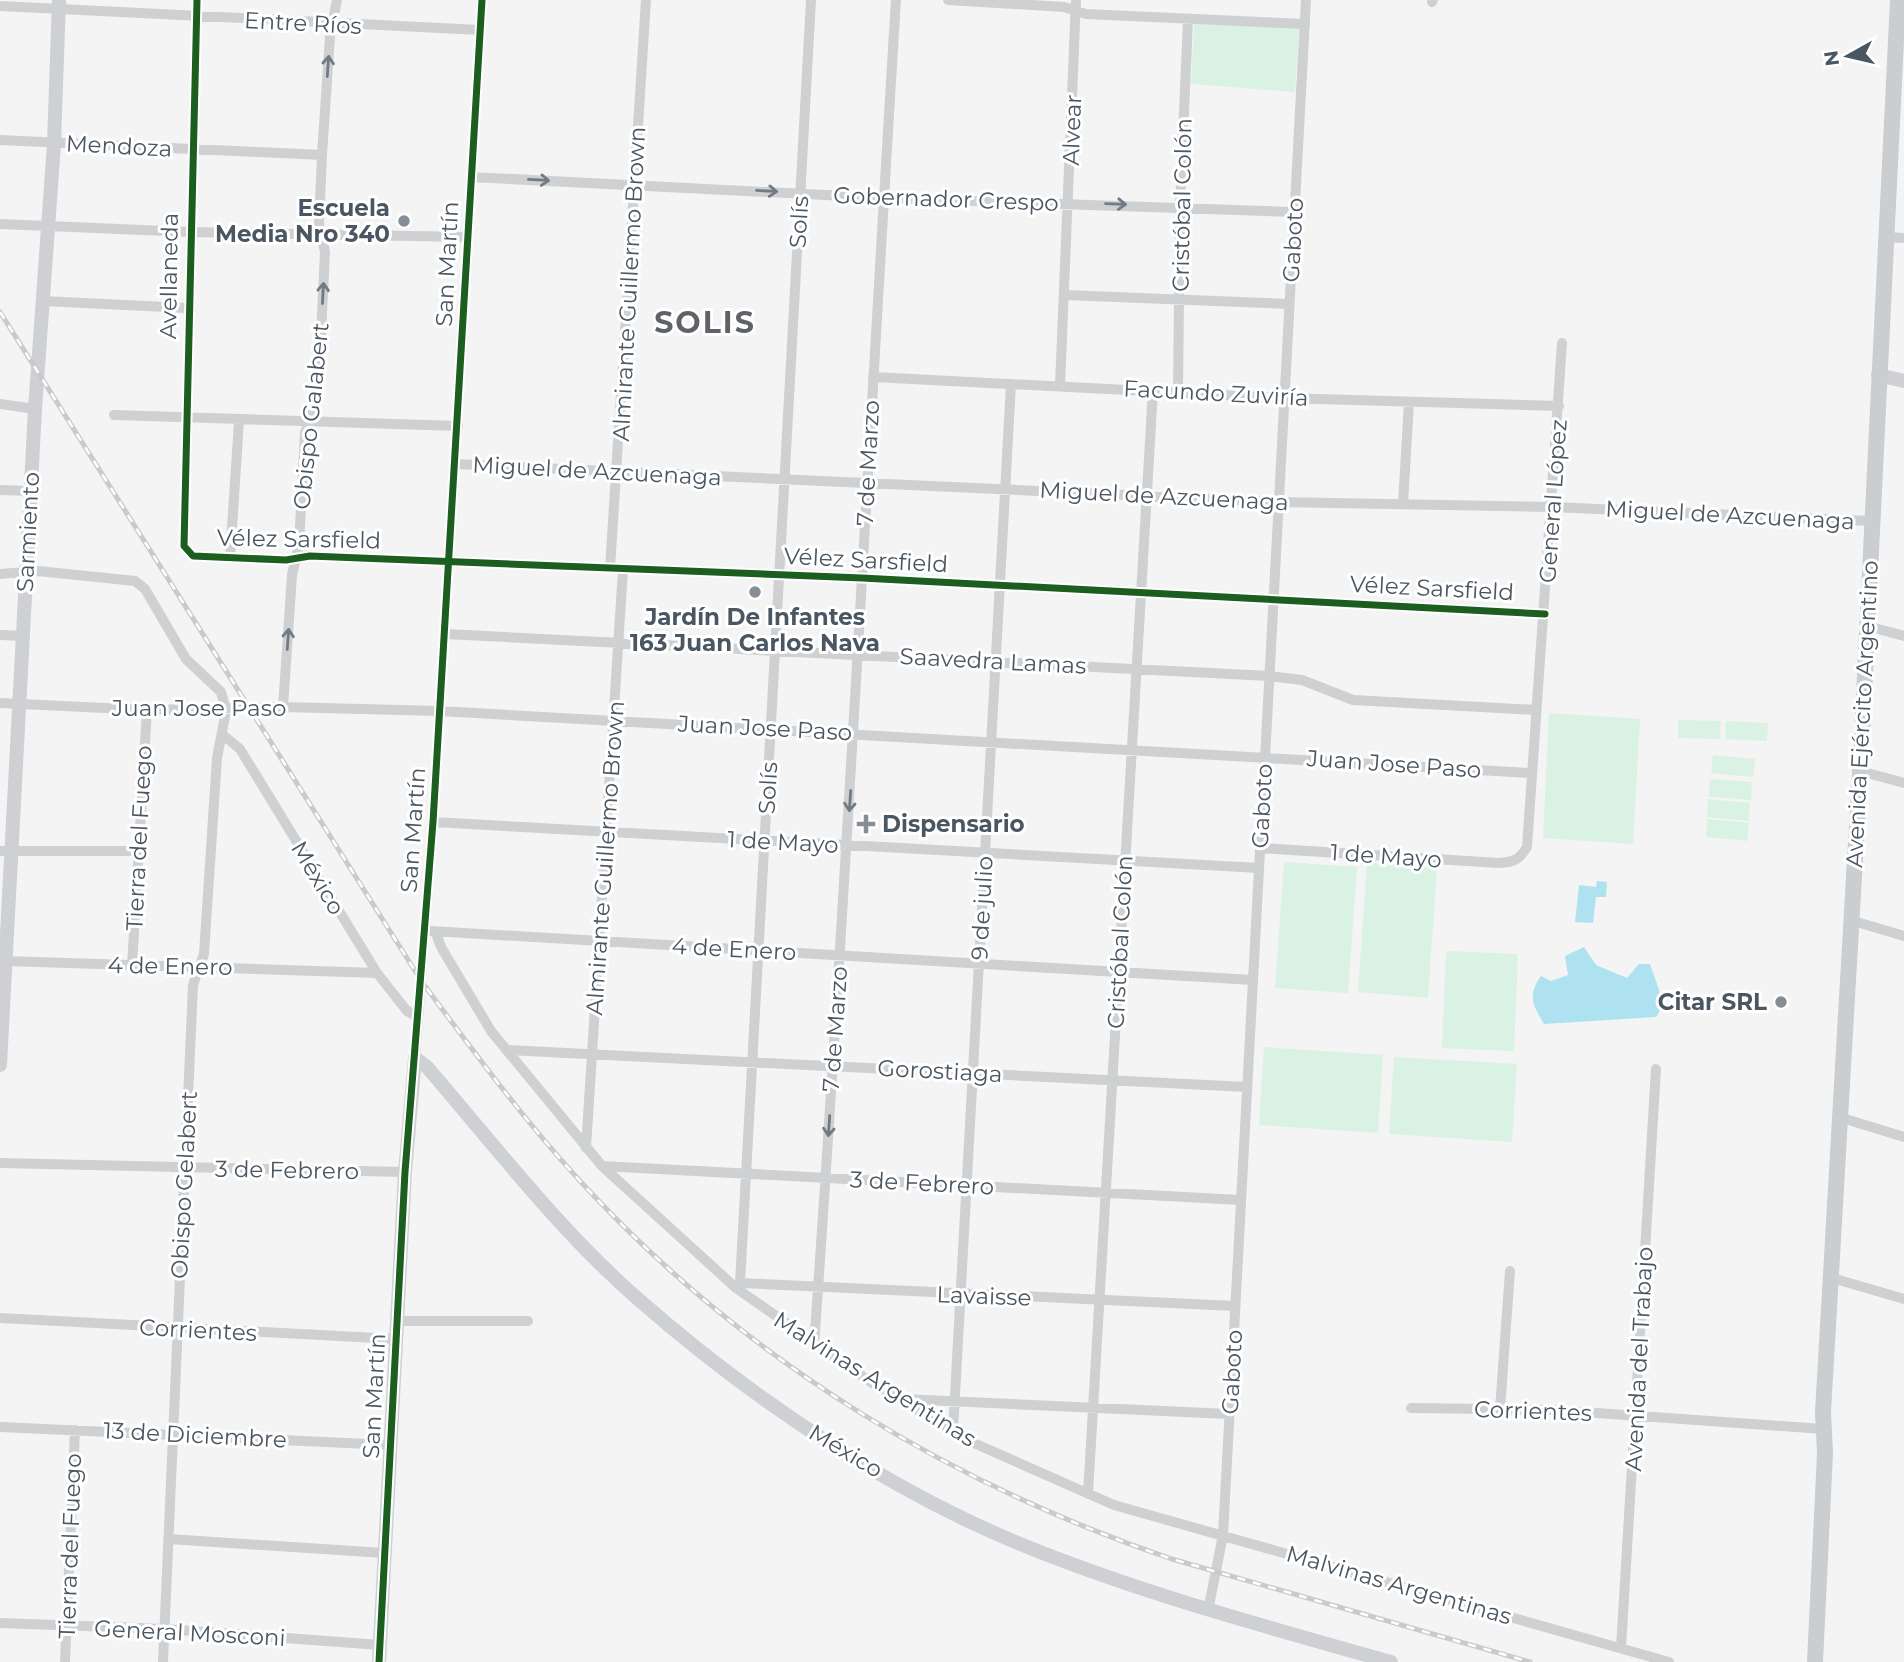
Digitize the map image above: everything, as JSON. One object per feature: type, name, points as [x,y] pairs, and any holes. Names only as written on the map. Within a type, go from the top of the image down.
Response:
[{"type":"main road","name":"Avenida Ejército Argentino","points":[[1815,1662],[1825,1453],[1823,1429],[1860,771],[1884,237],[1898,0]]},
{"type":"main road","name":"Avenida Ejército Argentino","points":[[1806,1662],[1816,1440],[1823,1429]]},
{"type":"street","name":"Avellaneda","points":[[186,552],[187,308],[197,0]]},
{"type":"street","name":"Obispo Galabert","points":[[283,707],[305,433],[318,397],[325,252],[319,225],[322,155],[337,0]]},
{"type":"street","name":"San Martín","points":[[379,1662],[405,1172],[418,1017],[430,931],[439,711],[482,0]]},
{"type":"street","name":"Almirante Guillermo Brown","points":[[610,568],[646,0]]},
{"type":"street","name":"Solís","points":[[738,1286],[811,0]]},
{"type":"street","name":"7 de Marzo","points":[[814,1346],[854,733],[866,482],[896,0]]},
{"type":"street","points":[[948,0],[1064,7],[1076,5],[1086,15],[1304,24]]},
{"type":"street","name":"Gaboto","points":[[1208,1611],[1223,1535],[1306,0]]},
{"type":"street","name":"Entre Ríos","points":[[0,6],[59,5],[196,18],[480,30]]},
{"type":"street","name":"Sarmiento","points":[[0,1065],[5,961],[5,851],[19,704],[34,409],[54,144],[59,5]]},
{"type":"street","name":"Alvear","points":[[1060,385],[1070,203],[1076,5]]},
{"type":"street","name":"Cristóbal Colón","points":[[1178,392],[1180,206],[1188,19]]},
{"type":"street","name":"Mendoza","points":[[0,141],[322,155]]},
{"type":"street","name":"Gobernador Crespo","points":[[471,177],[884,198],[1180,206],[1294,212]]},
{"type":"street","points":[[0,224],[190,232],[468,237]]},
{"type":"street","points":[[1884,237],[1904,238]]},
{"type":"street","points":[[1065,295],[1289,304]]},
{"type":"street","points":[[43,301],[187,308]]},
{"type":"street","name":"General López","points":[[1513,862],[1521,858],[1527,847],[1530,773],[1545,614],[1562,343]]},
{"type":"street","points":[[1878,375],[1904,382]]},
{"type":"street","name":"Facundo Zuviría","points":[[873,377],[1284,398],[1559,406]]},
{"type":"street","name":"9 de julio","points":[[953,1431],[1011,384]]},
{"type":"street","name":"Cristóbal Colón","points":[[1088,1494],[1153,390]]},
{"type":"street","points":[[1403,504],[1409,402]]},
{"type":"street","points":[[0,404],[34,409]]},
{"type":"street","name":"Miguel de Azcuenaga","points":[[114,415],[457,426]]},
{"type":"street","points":[[230,558],[239,421]]},
{"type":"street","name":"Miguel de Azcuenaga","points":[[456,464],[1278,502],[1552,507],[1872,522]]},
{"type":"street","points":[[0,490],[30,491]]},
{"type":"street","name":"Vélez Sarsfield","points":[[186,552],[193,556],[230,558],[448,561],[862,578],[1545,614]]},
{"type":"street","name":"Almirante Guillermo Brown","points":[[586,1148],[623,569]]},
{"type":"street","points":[[0,574],[51,572],[135,581],[145,589],[187,659],[221,692],[226,711]]},
{"type":"street","points":[[1867,626],[1904,636]]},
{"type":"street","name":"Saavedra Lamas","points":[[445,634],[1269,676],[1302,680],[1353,700],[1536,710]]},
{"type":"street","points":[[0,635],[23,636]]},
{"type":"street","name":"Juan Jose Paso","points":[[0,703],[147,710],[226,711],[283,707],[439,711],[1530,773]]},
{"type":"street","name":"Tierra del Fuego","points":[[132,966],[147,710]]},
{"type":"street","name":"Obispo Gelabert","points":[[163,1662],[193,985],[204,954],[217,758],[226,711]]},
{"type":"street","name":"México","points":[[223,735],[240,749],[377,974],[407,1010],[418,1017]]},
{"type":"street","points":[[1860,771],[1904,783]]},
{"type":"street","name":"1 de Mayo","points":[[433,822],[1259,868]]},
{"type":"street","name":"1 de Mayo","points":[[1260,848],[1513,862]]},
{"type":"street","points":[[5,851],[138,851]]},
{"type":"street","points":[[1850,920],[1904,936]]},
{"type":"street","name":"4 de Enero","points":[[430,931],[1253,980]]},
{"type":"street","name":"Malvinas Argentinas","points":[[430,931],[506,1050],[602,1166],[738,1286],[814,1346],[953,1431],[1088,1494],[1157,1519],[1223,1535],[1669,1662]]},
{"type":"street","name":"4 de Enero","points":[[5,961],[377,974]]},
{"type":"street","name":"Gorostiaga","points":[[506,1050],[1247,1087]]},
{"type":"street","name":"México","points":[[415,1058],[427,1067],[553,1214],[606,1268],[734,1378],[829,1442],[938,1504],[1032,1549],[1139,1589],[1208,1611],[1391,1662]]},
{"type":"street","name":"Avenida del Trabajo","points":[[1621,1648],[1656,1069]]},
{"type":"street","points":[[1839,1117],[1904,1136]]},
{"type":"street","name":"3 de Febrero","points":[[0,1163],[405,1172]]},
{"type":"street","name":"3 de Febrero","points":[[602,1166],[1241,1200]]},
{"type":"street","points":[[1500,1409],[1510,1271]]},
{"type":"street","points":[[1832,1278],[1904,1299]]},
{"type":"street","name":"Lavaisse","points":[[738,1286],[1235,1306]]},
{"type":"street","name":"Corrientes","points":[[0,1318],[396,1339]]},
{"type":"street","points":[[398,1321],[528,1321]]},
{"type":"street","points":[[899,1399],[1229,1414]]},
{"type":"street","name":"Corrientes","points":[[1411,1408],[1636,1415],[1823,1429]]},
{"type":"street","name":"13 de Diciembre","points":[[0,1427],[390,1445]]},
{"type":"street","name":"Tierra del Fuego","points":[[65,1662],[75,1430]]},
{"type":"street","points":[[169,1539],[384,1553]]},
{"type":"street","name":"General Mosconi","points":[[0,1623],[165,1629],[380,1645]]},
{"type":"green space","points":[[1194,24],[1299,28],[1295,92],[1191,84]]},
{"type":"green space","points":[[1549,713],[1640,719],[1633,844],[1543,838]]},
{"type":"green space","points":[[1678,720],[1721,721],[1720,739],[1678,738]]},
{"type":"green space","points":[[1726,721],[1768,723],[1767,741],[1725,739]]},
{"type":"green space","points":[[1713,755],[1755,759],[1753,777],[1711,773]]},
{"type":"green space","points":[[1710,779],[1752,782],[1751,800],[1709,797]]},
{"type":"green space","points":[[1708,799],[1750,803],[1749,821],[1707,817]]},
{"type":"green space","points":[[1707,819],[1749,823],[1747,841],[1706,837]]},
{"type":"green space","points":[[1284,862],[1357,867],[1348,993],[1275,988]]},
{"type":"green space","points":[[1367,863],[1437,868],[1428,998],[1358,992]]},
{"type":"green space","points":[[1446,951],[1518,954],[1514,1051],[1442,1048]]},
{"type":"green space","points":[[1264,1047],[1383,1055],[1378,1133],[1259,1125]]},
{"type":"green space","points":[[1394,1057],[1517,1064],[1512,1142],[1389,1134]]},
{"type":"water","points":[[1597,881],[1607,882],[1606,897],[1596,897],[1593,923],[1575,922],[1579,885],[1596,887]]},
{"type":"water","points":[[1584,947],[1596,965],[1627,978],[1639,964],[1650,964],[1664,1004],[1656,1017],[1544,1024],[1533,1000],[1537,983],[1541,976],[1551,981],[1568,975],[1565,956]]},
{"type":"railway","points":[[0,312],[422,982],[549,1146],[656,1258],[721,1314],[790,1366],[861,1413],[935,1456],[1012,1495],[1091,1529],[1172,1559],[1530,1662]]},
{"type":"cycle path","points":[[197,0],[184,546],[193,556],[286,560],[310,556],[862,578],[1545,614]]},
{"type":"cycle path","points":[[379,1662],[405,1172],[433,822],[482,0]]},
{"type":"place","name":"Escuela Media Nro 340","points":[[404,221]]},
{"type":"place","name":"Jardín De Infantes 163 Juan Carlos Nava","points":[[755,592]]},
{"type":"place","name":"Dispensario","points":[[866,824]]},
{"type":"place","name":"Citar SRL","points":[[1781,1002]]},
{"type":"district","name":"SOLIS","points":[[705,323]]}]
